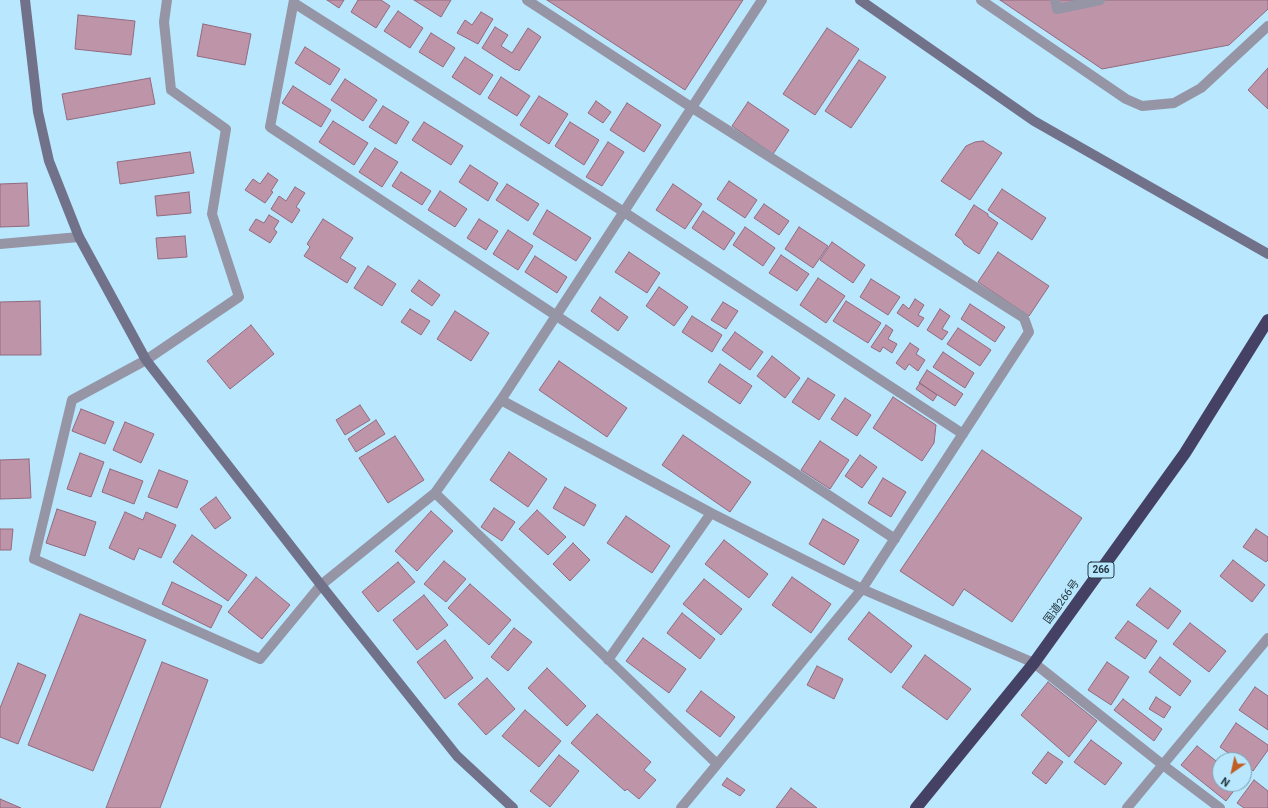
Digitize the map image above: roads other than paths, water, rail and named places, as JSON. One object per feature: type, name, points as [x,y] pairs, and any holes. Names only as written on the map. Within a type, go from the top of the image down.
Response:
[{"type":"highway","name":"国道266号","points":[[916,808],[1034,663],[1185,453],[1268,320]]},
{"type":"street","points":[[25,0],[38,112],[49,160],[79,237],[146,360],[321,585],[457,756],[513,808]]},
{"type":"street","points":[[166,0],[164,22],[171,90],[226,129],[212,214],[239,297],[146,360],[72,400],[34,559],[260,659],[321,585],[435,493],[501,400],[762,0]]},
{"type":"street","points":[[526,0],[691,107],[1024,318],[1028,332],[862,589],[681,808]]},
{"type":"street","points":[[860,0],[1034,121],[1268,254]]},
{"type":"street","points":[[981,0],[1126,98],[1142,106],[1174,103],[1201,88],[1268,26]]},
{"type":"street","points":[[1055,0],[1057,9],[1100,0]]},
{"type":"street","points":[[895,539],[270,127],[294,1],[624,212],[963,434]]},
{"type":"street","points":[[0,244],[79,237]]},
{"type":"street","points":[[501,400],[711,513],[862,589],[1034,663],[1220,808]]},
{"type":"street","points":[[435,493],[717,764]]},
{"type":"street","points":[[608,660],[711,513]]},
{"type":"street","points":[[1127,808],[1268,638]]}]
